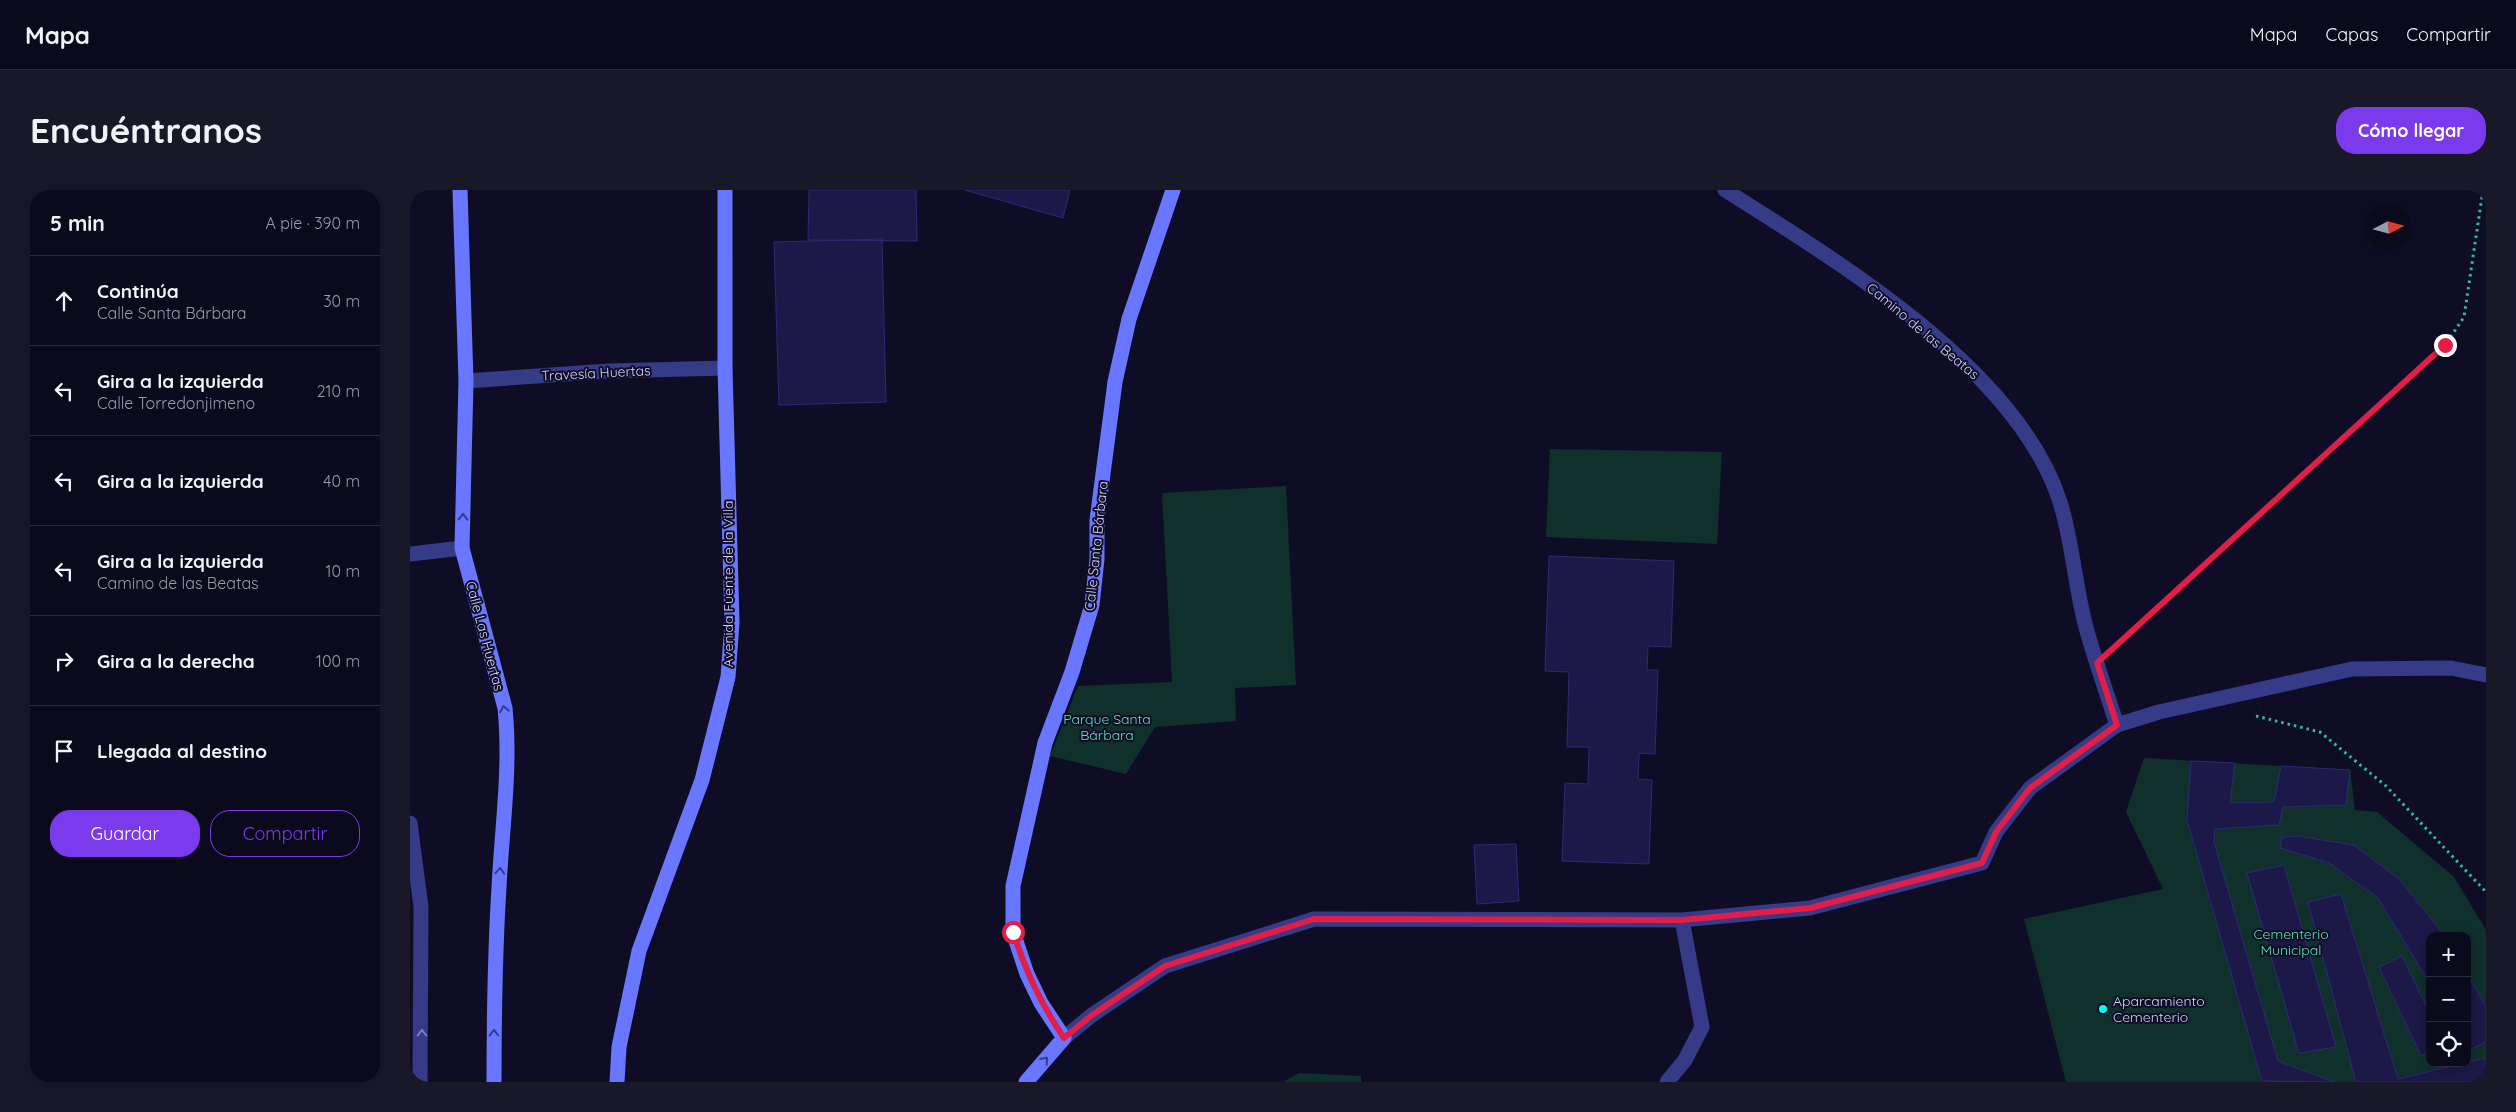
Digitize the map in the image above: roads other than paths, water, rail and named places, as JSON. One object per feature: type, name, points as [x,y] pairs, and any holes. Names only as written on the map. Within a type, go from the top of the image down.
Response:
[{"type":"street","name":"Calle Las Huertas","points":[[460,190],[466,381],[462,548],[505,708],[508,735],[508,773],[499,887],[494,1004],[494,1082]]},
{"type":"street","name":"Avenida Fuente de la Villa","points":[[617,1082],[619,1047],[639,951],[702,780],[728,677],[732,623],[725,368],[725,190]]},
{"type":"street","name":"Calle Santa Bárbara","points":[[1064,1038],[1041,1003],[1027,974],[1013,932],[1013,886],[1045,743],[1072,672],[1092,605],[1097,559],[1097,520],[1114,391],[1129,319],[1173,190]]},
{"type":"street","name":"Camino de las Beatas","points":[[1725,190],[1845,266],[1976,374],[2011,413],[2038,453],[2060,502],[2087,631],[2117,725]]},
{"type":"street","name":"Travesía Huertas","points":[[466,381],[609,371],[725,368]]},
{"type":"street","points":[[410,554],[462,548]]},
{"type":"street","points":[[1026,1082],[1064,1038],[1092,1015],[1165,966],[1314,919],[1682,920],[1810,908],[1982,863],[1996,832],[2030,788],[2117,725],[2159,712],[2352,669],[2451,668],[2486,675]]},
{"type":"street","points":[[410,823],[421,907],[420,1082]]},
{"type":"street","points":[[1667,1082],[1685,1060],[1702,1027],[1682,920]]},
{"type":"place","name":"Aparcamiento Cementerio","points":[[2103,1009]]},
{"type":"park label","name":"Parque Santa Bárbara","points":[[1107,728]]},
{"type":"park label","name":"Cementerio Municipal","points":[[2291,942]]}]
